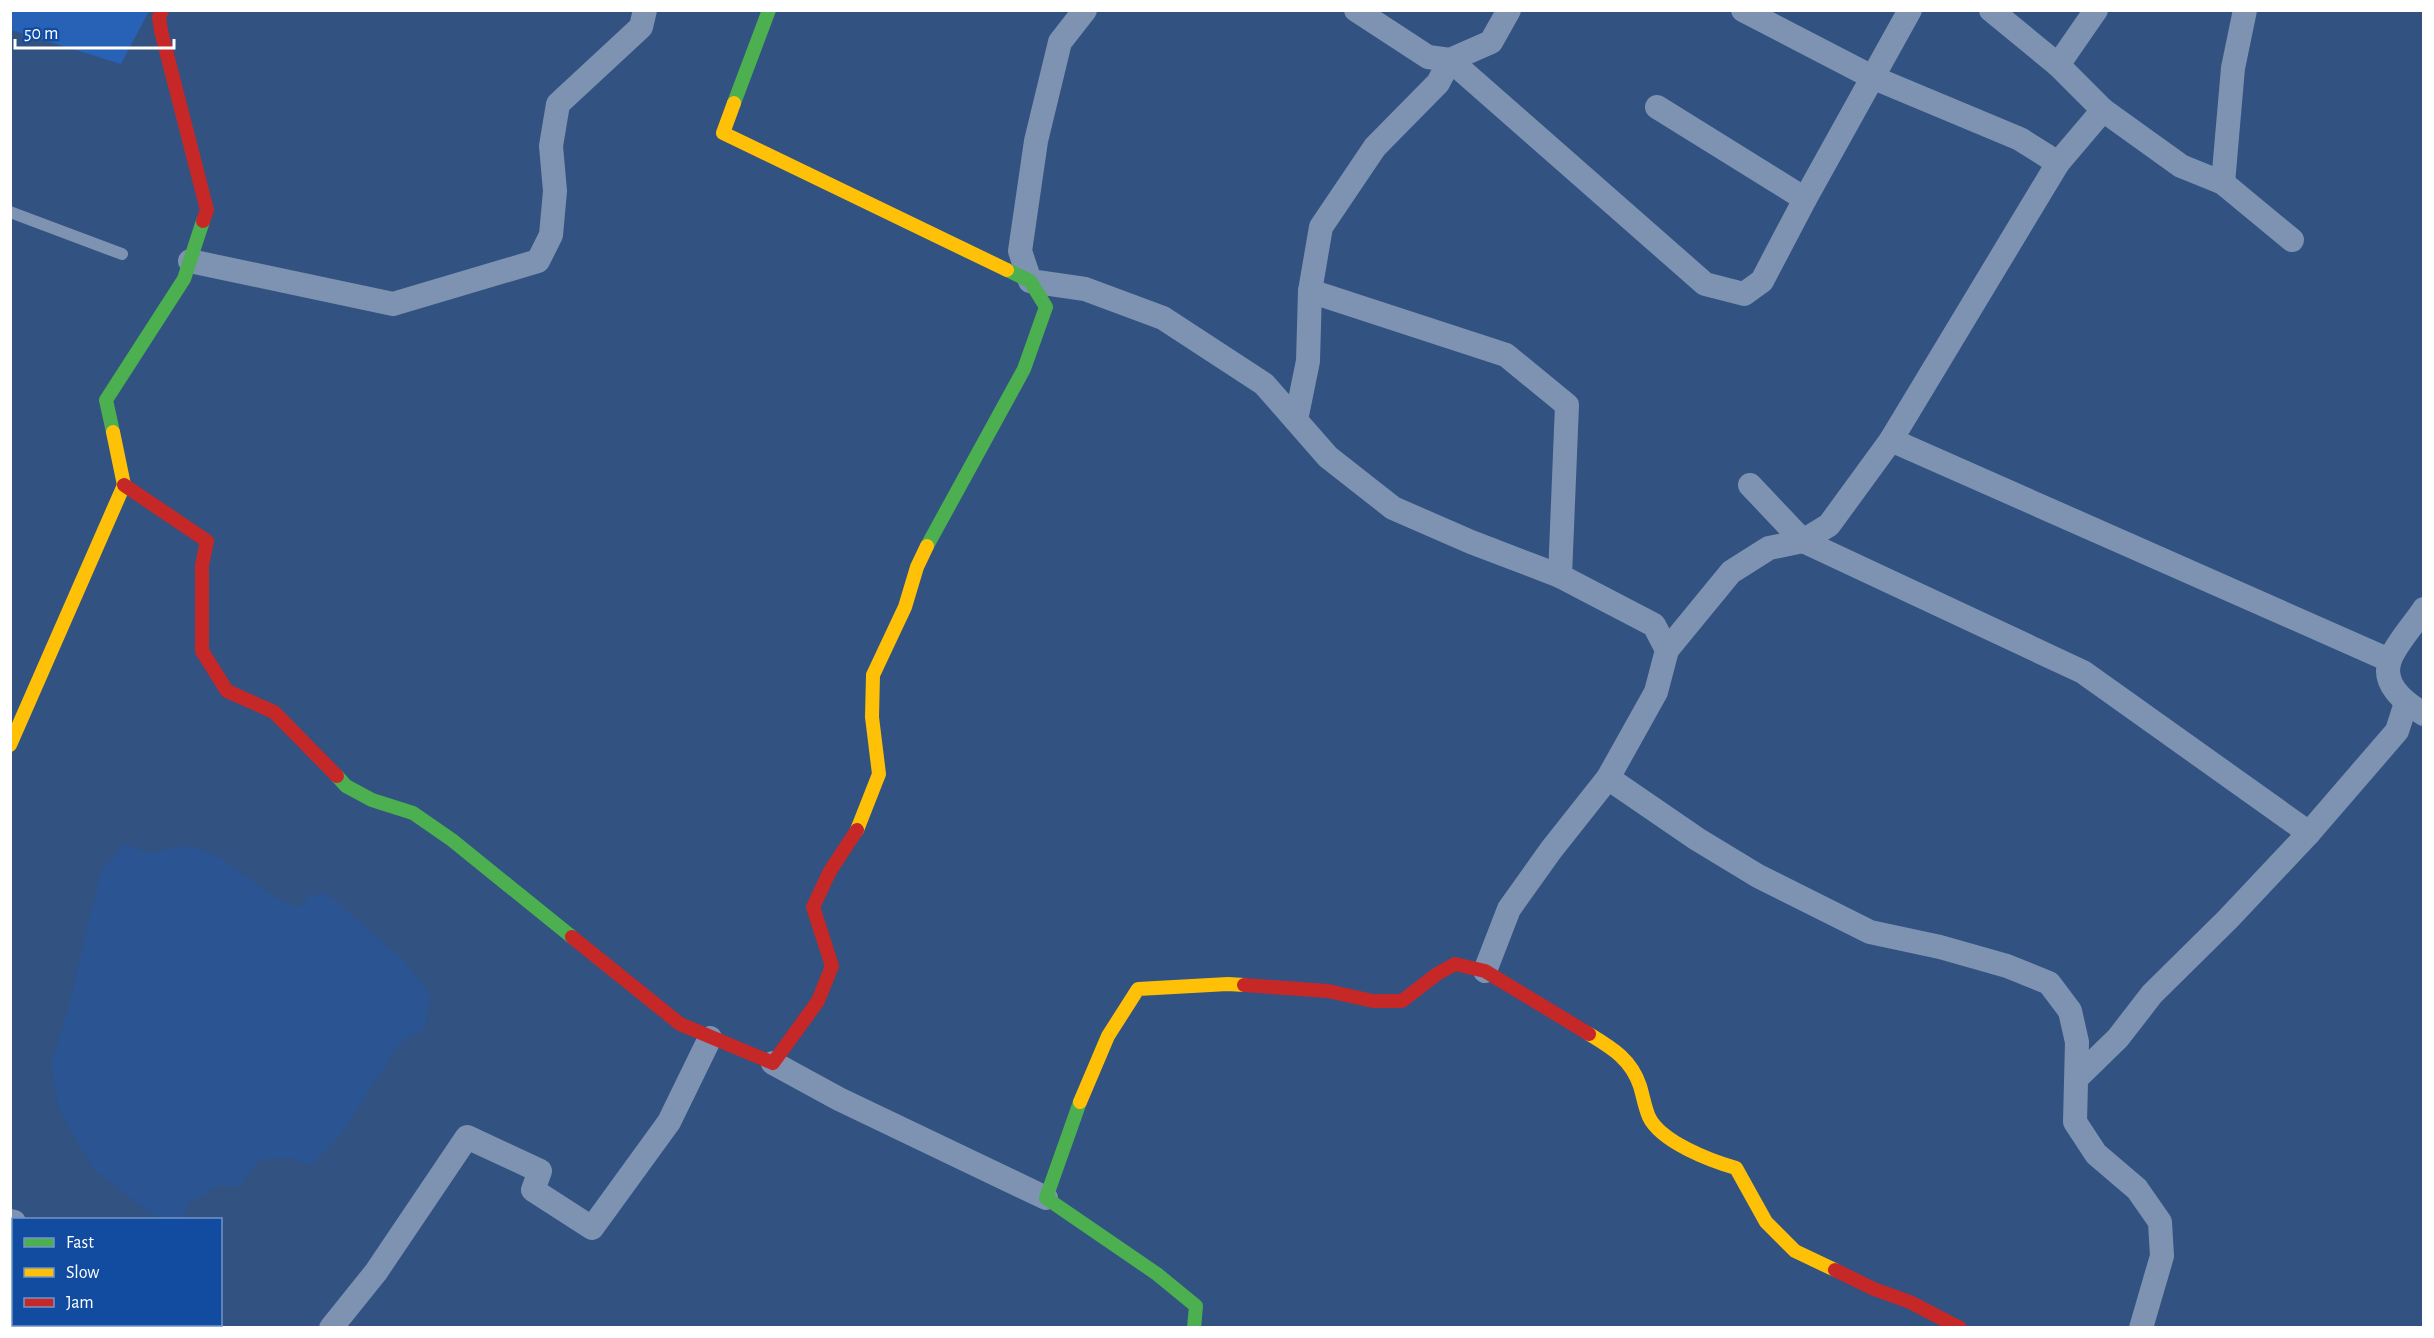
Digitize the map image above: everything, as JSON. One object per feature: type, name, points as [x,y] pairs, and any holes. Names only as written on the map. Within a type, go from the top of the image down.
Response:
[{"type":"street","points":[[10,745],[124,485],[106,400],[184,279],[207,210],[161,31],[159,17],[162,10]]},
{"type":"street","points":[[190,261],[393,304],[538,261],[551,235],[555,191],[551,146],[558,104],[641,27],[645,10]]},
{"type":"street","points":[[769,10],[723,133],[1030,281],[1085,289],[1163,318],[1264,384],[1328,457],[1393,508],[1471,542],[1560,576],[1654,625],[1667,650]]},
{"type":"street","points":[[773,1063],[818,1000],[832,966],[813,907],[830,871],[856,833],[879,774],[872,717],[873,675],[905,607],[917,567],[935,530],[1024,369],[1046,307],[1030,281],[1020,251],[1036,141],[1060,42],[1085,10]]},
{"type":"street","points":[[1356,10],[1428,57],[1450,60],[1491,42],[1509,10]]},
{"type":"street","points":[[1743,10],[1874,78],[2019,139],[2058,163]]},
{"type":"street","points":[[1450,60],[1705,284],[1744,294],[1762,281],[1910,10]]},
{"type":"street","points":[[1991,10],[2058,65],[2103,111],[2181,166],[2223,183],[2292,240]]},
{"type":"street","points":[[2058,65],[2096,10]]},
{"type":"street","points":[[2223,183],[2233,68],[2245,10]]},
{"type":"street","points":[[1296,420],[1308,361],[1310,291],[1320,227],[1375,147],[1438,82],[1450,60]]},
{"type":"street","points":[[1657,107],[1805,199]]},
{"type":"street","points":[[1485,971],[1509,909],[1551,850],[1608,778],[1656,692],[1667,650],[1731,572],[1769,548],[1803,541],[1830,525],[1891,440],[2058,163],[2103,111]]},
{"type":"street","points":[[1310,291],[1506,355],[1567,405],[1560,576]]},
{"type":"street","points":[[1891,440],[2389,660]]},
{"type":"street","points":[[124,485],[207,541],[202,565],[202,651],[227,691],[274,712],[346,786],[372,800],[413,813],[452,840],[680,1024],[773,1063],[839,1100],[1046,1198],[1157,1274],[1196,1306],[1194,1328]]},
{"type":"street","points":[[1750,485],[1803,541],[2083,672],[2309,833]]},
{"type":"street","points":[[2078,1078],[2118,1038],[2152,994],[2228,919],[2309,833],[2415,708],[2390,683],[2389,660],[2424,609]]},
{"type":"street","points":[[1608,778],[1697,839],[1758,876],[1870,932],[1940,947],[2007,966],[2049,983],[2070,1011],[2077,1042],[2078,1078],[2075,1122],[2096,1154],[2137,1189],[2160,1222],[2162,1256],[2140,1328]]},
{"type":"street","points":[[1046,1198],[1083,1095],[1120,1012],[1138,989],[1228,984],[1328,991],[1373,1001],[1402,1001],[1437,974],[1455,964],[1485,971],[1619,1052],[1639,1083],[1650,1119],[1675,1143],[1717,1163],[1736,1168],[1766,1222],[1795,1251],[1853,1280],[1910,1302],[1960,1328]]},
{"type":"street","points":[[331,1328],[376,1272],[467,1137],[540,1171],[533,1190],[592,1228],[669,1122],[710,1038]]},
{"type":"lane","points":[[10,212],[122,254]]},
{"type":"shaded area","points":[[10,11],[149,11],[121,64],[11,30]]},
{"type":"shaded area","points":[[125,844],[149,853],[183,846],[201,849],[218,856],[274,897],[299,908],[309,896],[326,893],[402,959],[430,993],[426,1024],[420,1032],[409,1036],[393,1053],[342,1133],[311,1166],[290,1158],[260,1160],[248,1173],[241,1186],[215,1186],[208,1193],[187,1203],[184,1218],[157,1218],[93,1169],[59,1110],[51,1064],[69,1005],[101,870]]},
{"type":"traffic: fast","points":[[734,103],[769,10]]},
{"type":"traffic: fast","points":[[113,432],[106,400],[184,279],[203,221]]},
{"type":"traffic: fast","points":[[927,546],[1024,369],[1046,307],[1030,281],[1007,270]]},
{"type":"traffic: fast","points":[[337,776],[346,786],[372,800],[413,813],[452,840],[572,937]]},
{"type":"traffic: fast","points":[[1080,1102],[1046,1198],[1157,1274],[1196,1306],[1194,1328]]},
{"type":"traffic: slow","points":[[734,103],[723,133],[1007,270]]},
{"type":"traffic: slow","points":[[10,745],[124,485],[113,432]]},
{"type":"traffic: slow","points":[[857,830],[879,774],[872,717],[873,675],[905,607],[917,567],[927,546]]},
{"type":"traffic: slow","points":[[1080,1102],[1108,1036],[1138,989],[1244,985]]},
{"type":"traffic: slow","points":[[1589,1034],[1613,1049],[1626,1061],[1640,1086],[1649,1117],[1664,1135],[1714,1161],[1736,1168],[1766,1222],[1795,1251],[1835,1270]]},
{"type":"traffic: jam","points":[[162,10],[159,17],[161,31],[207,210],[203,221]]},
{"type":"traffic: jam","points":[[124,485],[207,541],[202,565],[202,651],[227,691],[274,712],[337,776]]},
{"type":"traffic: jam","points":[[572,937],[680,1024],[773,1063],[818,1001],[832,966],[813,907],[830,871],[857,830]]},
{"type":"traffic: jam","points":[[1244,985],[1328,991],[1373,1001],[1402,1001],[1437,974],[1455,964],[1485,971],[1589,1034]]},
{"type":"traffic: jam","points":[[1835,1270],[1874,1289],[1910,1302],[1960,1328]]}]
